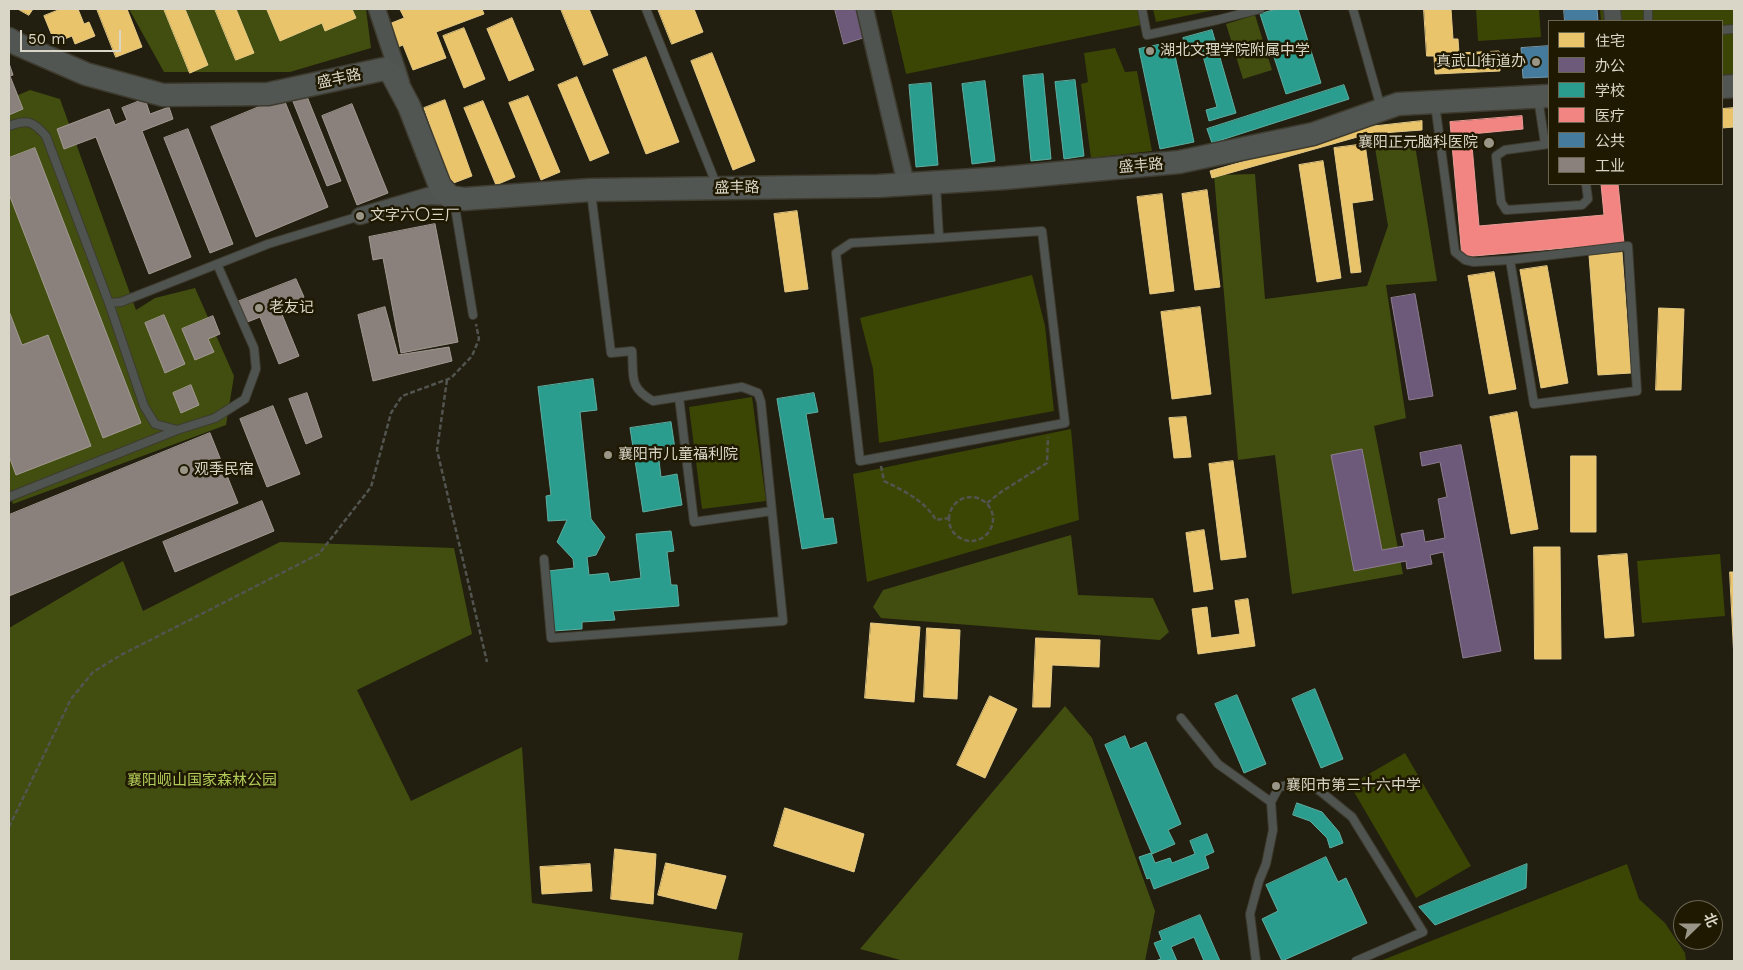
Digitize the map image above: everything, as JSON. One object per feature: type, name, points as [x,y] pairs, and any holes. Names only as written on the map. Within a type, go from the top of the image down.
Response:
[{"type":"street","points":[[377,9],[409,106]]},
{"type":"street","points":[[865,9],[906,184]]},
{"type":"street","name":"盛丰路","points":[[9,39],[86,74],[163,95],[268,94],[384,69],[392,74],[409,106],[440,186],[452,197],[464,199],[590,190],[935,183],[1179,162],[1313,134],[1398,104],[1543,96]]},
{"type":"street","points":[[360,216],[428,196],[452,197]]},
{"type":"lane","points":[[646,9],[718,188]]},
{"type":"lane","points":[[1142,9],[1147,35],[1260,9]]},
{"type":"lane","points":[[1353,9],[1382,110]]},
{"type":"lane","points":[[1543,96],[1547,144],[1504,150],[1496,156],[1501,202],[1506,210],[1582,205],[1588,199],[1586,185]]},
{"type":"lane","points":[[1435,102],[1456,252],[1465,260],[1474,262],[1510,260],[1628,246],[1637,391],[1534,404],[1510,260]]},
{"type":"lane","points":[[9,126],[23,121],[37,125],[46,136],[109,303],[144,406],[155,424],[177,430]]},
{"type":"lane","points":[[935,183],[939,238]]},
{"type":"lane","points":[[544,559],[551,638],[783,621],[761,402],[758,393],[742,387],[653,401],[641,395],[634,384],[632,351],[611,353],[590,190]]},
{"type":"lane","points":[[452,197],[474,315]]},
{"type":"lane","points":[[109,303],[121,302],[268,244],[360,216]]},
{"type":"lane","points":[[1042,231],[1064,423],[860,461],[836,253],[851,243],[939,238],[1042,231]]},
{"type":"lane","points":[[9,497],[177,430],[215,418],[245,400],[256,368],[254,348],[218,264]]},
{"type":"lane","points":[[679,397],[694,522],[772,511]]},
{"type":"lane","points":[[1181,718],[1218,764],[1271,802]]},
{"type":"lane","points":[[1256,961],[1250,914],[1258,881],[1266,864],[1273,830],[1271,802],[1279,787],[1303,782],[1320,791],[1352,817],[1423,932],[1356,961]]},
{"type":"path","points":[[9,827],[71,698],[93,672],[121,655],[319,554],[371,487],[390,412],[402,396],[451,378],[472,356],[479,339],[474,315]]},
{"type":"path","points":[[447,380],[437,450],[487,662]]},
{"type":"path","points":[[987,503],[1047,463],[1048,426]]},
{"type":"path","points":[[880,458],[884,481],[911,494],[930,511],[936,520],[949,518]]},
{"type":"path","points":[[976,497],[987,503],[991,509],[993,524],[985,536],[979,540],[972,541],[958,537],[950,525],[949,518],[953,506],[963,498],[976,497]]},
{"type":"green space","points":[[129,9],[366,9],[371,48],[290,72],[164,72]]},
{"type":"green space","points":[[891,9],[1138,9],[1141,25],[906,74]]},
{"type":"green space","points":[[1153,9],[1219,9],[1156,22]]},
{"type":"green space","points":[[1476,9],[1539,9],[1541,37],[1478,41]]},
{"type":"green space","points":[[1600,9],[1734,9],[1734,86],[1723,87],[1723,20],[1601,20]]},
{"type":"green space","points":[[1255,15],[1272,70],[1243,79],[1226,24]]},
{"type":"green space","points":[[1115,48],[1125,72],[1137,71],[1152,151],[1091,158],[1081,84],[1088,82],[1084,53]]},
{"type":"green space","points":[[30,90],[60,99],[136,310],[155,298],[195,288],[234,376],[226,425],[13,504],[9,492],[9,99]]},
{"type":"green space","points":[[1413,133],[1437,281],[1386,285],[1406,418],[1374,426],[1403,574],[1292,594],[1275,455],[1238,460],[1214,175],[1255,174],[1265,299],[1367,286],[1388,226],[1374,142]]},
{"type":"green space","points":[[1032,275],[1045,326],[1054,411],[879,443],[873,369],[860,318]]},
{"type":"green space","points":[[752,397],[766,501],[702,509],[689,407]]},
{"type":"green space","points":[[1071,429],[1079,520],[867,582],[853,474]]},
{"type":"green space","points":[[1071,535],[1078,595],[1153,598],[1169,632],[1160,640],[881,618],[873,607],[883,590]]},
{"type":"green space","name":"襄阳岘山国家森林公园","points":[[280,542],[454,548],[472,634],[357,690],[411,801],[522,747],[532,903],[743,933],[738,961],[9,961],[9,628],[123,561],[143,611]]},
{"type":"green space","points":[[1720,554],[1725,616],[1642,623],[1637,561]]},
{"type":"green space","points":[[1065,706],[1092,738],[1155,911],[1145,961],[904,961],[860,949]]},
{"type":"green space","points":[[1405,753],[1471,866],[1416,898],[1350,785]]},
{"type":"green space","points":[[1627,864],[1639,899],[1665,923],[1673,935],[1673,950],[1683,950],[1686,961],[1380,961]]},
{"type":"building: 住宅","points":[[18,9],[33,9],[29,15]]},
{"type":"building: 住宅","points":[[61,9],[78,9],[84,24],[89,22],[95,36],[75,44],[72,36],[55,43],[44,16]]},
{"type":"building: 住宅","points":[[97,9],[127,9],[142,47],[116,57]]},
{"type":"building: 住宅","points":[[164,9],[185,9],[208,65],[190,73]]},
{"type":"building: 住宅","points":[[215,9],[236,9],[254,53],[236,60]]},
{"type":"building: 住宅","points":[[352,9],[356,18],[325,31],[322,23],[280,41],[267,10]]},
{"type":"building: 住宅","points":[[400,9],[482,9],[484,14],[436,32],[446,58],[413,70],[403,45],[398,47],[389,24],[404,18]]},
{"type":"building: 住宅","points":[[561,9],[589,9],[608,55],[584,65]]},
{"type":"building: 住宅","points":[[658,9],[694,9],[703,32],[672,44]]},
{"type":"building: 住宅","points":[[1424,9],[1451,9],[1453,39],[1458,39],[1459,53],[1499,51],[1500,71],[1435,74],[1434,56],[1427,56]]},
{"type":"building: 住宅","points":[[512,18],[534,70],[509,81],[487,29]]},
{"type":"building: 住宅","points":[[464,28],[485,79],[464,88],[443,36]]},
{"type":"building: 住宅","points":[[712,53],[755,161],[733,170],[691,61]]},
{"type":"building: 住宅","points":[[646,57],[679,142],[646,154],[613,70]]},
{"type":"building: 住宅","points":[[577,77],[609,153],[590,161],[558,85]]},
{"type":"building: 住宅","points":[[528,96],[560,172],[541,180],[509,103]]},
{"type":"building: 住宅","points":[[445,100],[472,176],[451,184],[424,108]]},
{"type":"building: 住宅","points":[[483,101],[515,177],[496,185],[464,108]]},
{"type":"building: 住宅","points":[[1734,108],[1734,127],[1723,128],[1723,109]]},
{"type":"building: 住宅","points":[[1422,121],[1422,130],[1368,134],[1212,178],[1210,171],[1365,127]]},
{"type":"building: 住宅","points":[[1365,144],[1373,200],[1352,203],[1361,272],[1351,273],[1334,148]]},
{"type":"building: 住宅","points":[[1323,161],[1341,278],[1317,282],[1299,165]]},
{"type":"building: 住宅","points":[[1207,190],[1220,287],[1195,290],[1182,194]]},
{"type":"building: 住宅","points":[[1162,194],[1174,291],[1150,294],[1137,197]]},
{"type":"building: 住宅","points":[[797,211],[808,289],[785,292],[774,214]]},
{"type":"building: 住宅","points":[[1622,252],[1631,373],[1598,375],[1589,255]]},
{"type":"building: 住宅","points":[[1547,266],[1568,383],[1541,388],[1520,270]]},
{"type":"building: 住宅","points":[[1494,272],[1516,389],[1489,394],[1468,276]]},
{"type":"building: 住宅","points":[[1200,307],[1211,394],[1172,399],[1161,312]]},
{"type":"building: 住宅","points":[[1659,308],[1684,309],[1681,390],[1656,390]]},
{"type":"building: 住宅","points":[[1517,412],[1538,529],[1511,534],[1490,417]]},
{"type":"building: 住宅","points":[[1186,417],[1191,457],[1174,458],[1169,418]]},
{"type":"building: 住宅","points":[[1571,456],[1596,456],[1596,532],[1571,532]]},
{"type":"building: 住宅","points":[[1233,461],[1246,557],[1221,560],[1209,464]]},
{"type":"building: 住宅","points":[[1204,530],[1213,589],[1194,592],[1186,533]]},
{"type":"building: 住宅","points":[[1534,547],[1560,547],[1561,659],[1535,659]]},
{"type":"building: 住宅","points":[[1627,554],[1634,636],[1605,638],[1598,556]]},
{"type":"building: 住宅","points":[[1730,572],[1734,572],[1734,659]]},
{"type":"building: 住宅","points":[[1248,599],[1255,646],[1198,654],[1192,609],[1207,607],[1211,638],[1240,634],[1235,601]]},
{"type":"building: 住宅","points":[[871,623],[920,627],[914,702],[865,698]]},
{"type":"building: 住宅","points":[[927,628],[960,630],[957,699],[924,697]]},
{"type":"building: 住宅","points":[[1036,638],[1100,640],[1099,667],[1052,665],[1050,707],[1033,707]]},
{"type":"building: 住宅","points":[[990,696],[1017,709],[985,778],[957,765]]},
{"type":"building: 住宅","points":[[785,808],[864,834],[854,872],[774,846]]},
{"type":"building: 住宅","points":[[615,849],[656,854],[653,904],[611,899]]},
{"type":"building: 住宅","points":[[666,863],[726,876],[716,909],[658,895]]},
{"type":"building: 住宅","points":[[590,864],[592,891],[542,894],[540,867]]},
{"type":"building: 办公","points":[[835,9],[861,9],[869,36],[844,44]]},
{"type":"building: 办公","points":[[1415,294],[1433,396],[1409,400],[1391,298]]},
{"type":"building: 办公","points":[[1461,445],[1501,651],[1463,658],[1443,552],[1430,555],[1432,564],[1407,569],[1406,561],[1354,571],[1331,455],[1362,449],[1382,550],[1404,546],[1401,534],[1423,530],[1425,542],[1445,538],[1438,499],[1447,497],[1440,462],[1422,466],[1420,453]]},
{"type":"building: 学校","points":[[1277,9],[1298,9],[1321,83],[1286,94],[1260,14]]},
{"type":"building: 学校","points":[[1212,30],[1236,113],[1209,121],[1206,110],[1217,107],[1200,45],[1186,50],[1183,38]]},
{"type":"building: 学校","points":[[1172,42],[1194,142],[1160,149],[1139,49]]},
{"type":"building: 学校","points":[[1043,74],[1051,159],[1031,161],[1023,76]]},
{"type":"building: 学校","points":[[1075,80],[1084,156],[1064,159],[1055,82]]},
{"type":"building: 学校","points":[[985,81],[995,161],[972,164],[962,84]]},
{"type":"building: 学校","points":[[931,83],[938,165],[916,167],[909,85]]},
{"type":"building: 学校","points":[[1344,85],[1349,99],[1212,143],[1207,129]]},
{"type":"building: 学校","points":[[593,379],[597,410],[580,412],[591,519],[605,537],[596,555],[587,557],[589,575],[608,573],[610,582],[641,578],[636,534],[671,531],[674,551],[667,552],[671,585],[677,585],[679,606],[613,611],[615,620],[582,622],[582,629],[553,631],[548,571],[574,568],[573,559],[557,542],[567,520],[548,521],[546,496],[551,495],[538,387]]},
{"type":"building: 学校","points":[[814,393],[818,412],[806,414],[824,519],[833,518],[837,543],[802,549],[777,399]]},
{"type":"building: 学校","points":[[671,422],[675,449],[658,452],[661,477],[677,474],[682,505],[643,512],[630,428]]},
{"type":"building: 学校","points":[[1315,689],[1343,759],[1321,768],[1292,699]]},
{"type":"building: 学校","points":[[1237,695],[1266,764],[1244,773],[1215,704]]},
{"type":"building: 学校","points":[[1125,736],[1130,749],[1146,742],[1181,824],[1168,830],[1175,844],[1152,854],[1105,745]]},
{"type":"building: 学校","points":[[1297,803],[1322,812],[1339,832],[1343,843],[1330,848],[1327,838],[1310,821],[1293,815]]},
{"type":"building: 学校","points":[[1207,834],[1214,852],[1205,856],[1209,868],[1154,889],[1150,878],[1147,879],[1139,857],[1151,853],[1155,863],[1170,858],[1172,863],[1195,854],[1190,841]]},
{"type":"building: 学校","points":[[1326,857],[1338,882],[1346,878],[1367,923],[1282,961],[1262,919],[1278,911],[1266,885]]},
{"type":"building: 学校","points":[[1527,864],[1526,888],[1435,925],[1419,907]]},
{"type":"building: 学校","points":[[1200,915],[1220,961],[1204,961],[1194,937],[1171,947],[1177,961],[1155,961],[1161,959],[1154,943],[1162,940],[1159,932]]},
{"type":"building: 医疗","points":[[1522,116],[1523,129],[1471,134],[1479,226],[1604,215],[1601,185],[1618,185],[1624,243],[1462,257],[1450,122]]},
{"type":"building: 公共","points":[[1564,9],[1597,9],[1598,20],[1565,20]]},
{"type":"building: 公共","name":"真武山街道办","points":[[1548,46],[1548,77],[1523,78],[1521,48]]},
{"type":"building: 工业","points":[[9,63],[13,75],[10,76],[23,109],[9,115]]},
{"type":"building: 工业","points":[[306,94],[341,181],[327,186],[292,99]]},
{"type":"building: 工业","points":[[283,97],[328,207],[256,237],[211,127]]},
{"type":"building: 工业","points":[[145,99],[150,114],[169,107],[173,119],[142,131],[191,257],[149,274],[96,137],[64,149],[57,129],[109,109],[115,125],[127,120],[122,108]]},
{"type":"building: 工业","points":[[352,104],[388,193],[357,205],[322,116]]},
{"type":"building: 工业","points":[[188,129],[233,244],[210,253],[164,138]]},
{"type":"building: 工业","points":[[35,148],[141,423],[103,438],[9,194],[9,158]]},
{"type":"building: 工业","points":[[435,224],[458,342],[401,353],[383,258],[373,260],[369,237]]},
{"type":"building: 工业","points":[[296,279],[304,297],[279,307],[299,356],[279,364],[260,317],[245,323],[237,302]]},
{"type":"building: 工业","points":[[385,307],[398,355],[449,347],[452,361],[373,381],[358,315]]},
{"type":"building: 工业","points":[[9,311],[22,345],[48,335],[91,446],[16,475],[9,456]]},
{"type":"building: 工业","points":[[164,315],[185,364],[165,373],[145,323]]},
{"type":"building: 工业","points":[[213,316],[220,334],[208,339],[214,352],[195,360],[182,329]]},
{"type":"building: 工业","points":[[191,385],[199,405],[181,413],[173,393]]},
{"type":"building: 工业","points":[[307,393],[322,437],[306,444],[289,399]]},
{"type":"building: 工业","points":[[273,406],[300,474],[267,487],[240,419]]},
{"type":"building: 工业","points":[[210,433],[238,503],[9,596],[9,515]]},
{"type":"building: 工业","points":[[262,501],[274,531],[175,572],[163,542]]},
{"type":"place","name":"湖北文理学院附属中学","points":[[1150,51]]},
{"type":"place","name":"真武山街道办","points":[[1536,62]]},
{"type":"place","name":"襄阳正元脑科医院","points":[[1489,143]]},
{"type":"place","name":"文字六〇三厂","points":[[360,216]]},
{"type":"place","name":"老友记","points":[[259,308]]},
{"type":"place","name":"襄阳市儿童福利院","points":[[608,455]]},
{"type":"place","name":"观季民宿","points":[[184,470]]},
{"type":"place","name":"襄阳市第三十六中学","points":[[1276,786]]}]
